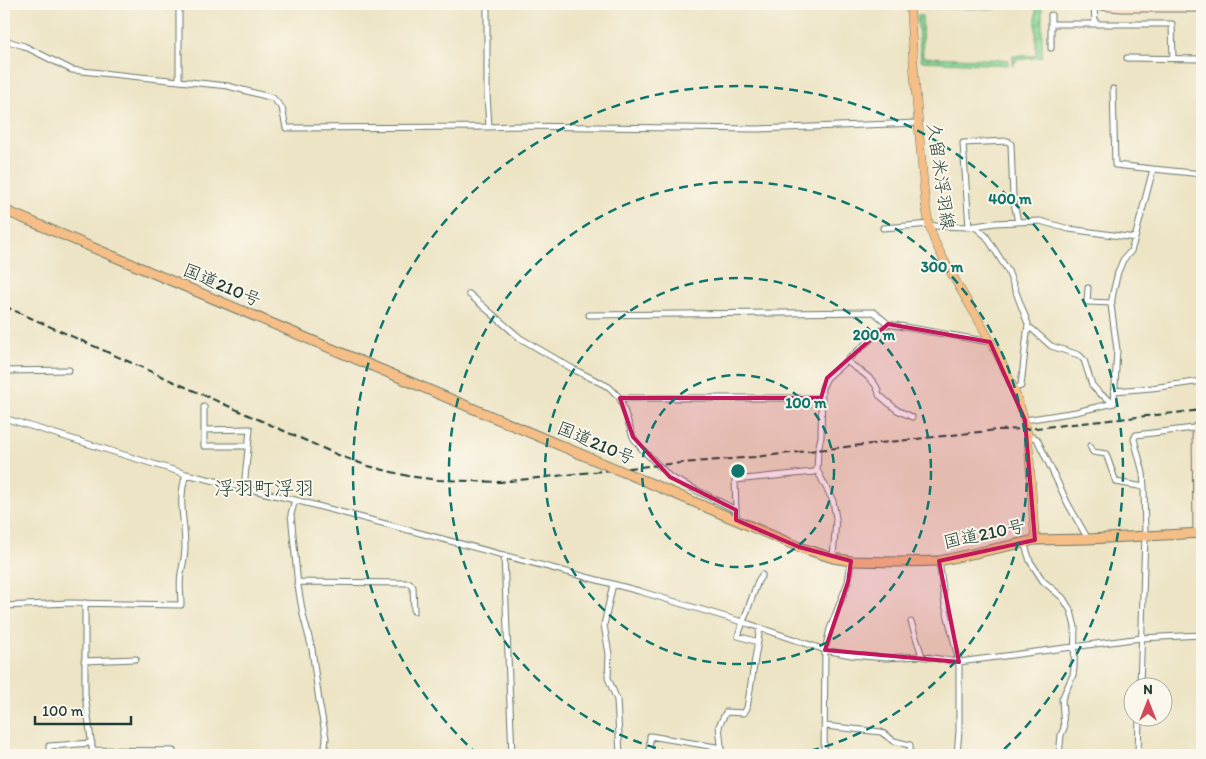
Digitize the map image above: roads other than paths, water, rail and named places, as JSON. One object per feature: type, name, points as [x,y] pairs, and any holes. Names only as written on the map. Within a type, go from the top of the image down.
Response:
[{"type":"highway","name":"国道210号","points":[[4,210],[799,547],[833,558],[850,561],[939,561],[1024,541],[1200,533]]},
{"type":"main road","name":"久留米浮羽線","points":[[910,4],[918,123],[930,224],[935,243],[990,342],[1013,389],[1025,420],[1028,435],[1035,540]]},
{"type":"street","points":[[179,4],[180,80]]},
{"type":"street","points":[[487,4],[489,127]]},
{"type":"street","points":[[1078,4],[1121,8],[1202,8]]},
{"type":"street","points":[[1094,5],[1095,24]]},
{"type":"street","points":[[1051,15],[1051,48]]},
{"type":"street","points":[[1052,24],[1172,24],[1174,59]]},
{"type":"street","points":[[4,40],[24,46],[72,70],[228,86],[273,98],[282,108],[286,128],[513,126],[758,129],[918,123]]},
{"type":"street","points":[[1127,58],[1202,59]]},
{"type":"street","points":[[1113,89],[1116,165],[1202,174]]},
{"type":"street","points":[[971,226],[963,144],[1008,141],[1011,144],[1013,198],[1016,205],[1018,222]]},
{"type":"street","points":[[1114,403],[1116,350],[1112,304],[1118,272],[1123,260],[1131,251],[1153,169]]},
{"type":"street","points":[[883,228],[930,224],[935,226],[971,226],[1040,221],[1069,228],[1135,238]]},
{"type":"street","points":[[971,226],[986,236],[1008,271],[1028,324],[1021,386],[1013,389]]},
{"type":"street","points":[[1088,288],[1087,302],[1112,304]]},
{"type":"street","points":[[469,294],[520,338],[572,369],[609,388],[620,398],[633,437],[641,448],[670,477],[736,510]]},
{"type":"street","points":[[589,315],[874,312],[888,324],[990,342]]},
{"type":"street","points":[[833,558],[836,518],[833,501],[818,470],[822,388],[827,378],[888,324]]},
{"type":"street","points":[[1028,328],[1032,329],[1051,346],[1079,355],[1084,360],[1092,385],[1099,393],[1114,403]]},
{"type":"street","points":[[846,361],[872,381],[878,388],[879,395],[897,410],[912,417]]},
{"type":"street","points":[[4,371],[69,370]]},
{"type":"street","points":[[1114,391],[1202,381]]},
{"type":"street","points":[[620,398],[821,398]]},
{"type":"street","points":[[1025,420],[1114,403]]},
{"type":"street","points":[[204,407],[204,446],[248,446]]},
{"type":"street","points":[[4,418],[186,474],[295,500],[614,584],[743,622],[825,650],[851,655],[886,658],[922,656],[959,662],[1141,638],[1202,635]]},
{"type":"street","points":[[1140,676],[1145,536],[1143,473],[1134,439],[1136,435],[1199,427],[1200,533]]},
{"type":"street","points":[[204,430],[250,429],[244,488]]},
{"type":"street","points":[[1028,435],[1037,439],[1064,496],[1088,539]]},
{"type":"street","points":[[1090,446],[1093,452],[1106,454],[1116,482],[1144,487]]},
{"type":"street","points":[[736,520],[735,480],[814,472],[818,470]]},
{"type":"street","points":[[4,606],[84,603],[181,605],[181,573],[184,564],[185,545],[181,510],[182,488],[186,474]]},
{"type":"street","points":[[295,500],[291,514],[297,582],[312,649],[326,738],[324,755]]},
{"type":"street","points":[[1024,541],[1030,561],[1043,581],[1063,598],[1071,611],[1075,627],[1073,675],[1062,699],[1064,728],[1060,735],[1059,755]]},
{"type":"street","points":[[504,555],[512,755]]},
{"type":"street","points":[[824,755],[825,650],[830,629],[848,582],[850,561]]},
{"type":"street","points":[[939,561],[945,604],[959,662],[959,731],[957,754],[955,755]]},
{"type":"street","points":[[758,642],[738,636],[758,581],[762,575]]},
{"type":"street","points":[[297,582],[410,584],[412,587],[414,611]]},
{"type":"street","points":[[614,584],[604,625],[609,654],[608,678],[617,700],[620,755]]},
{"type":"street","points":[[84,603],[85,694],[92,750]]},
{"type":"street","points":[[911,622],[922,656]]},
{"type":"street","points":[[722,755],[719,732],[722,718],[726,712],[744,713],[747,708],[760,628]]},
{"type":"street","points":[[84,661],[136,659]]},
{"type":"street","points":[[825,726],[881,732],[894,741],[910,745],[910,755]]},
{"type":"street","points":[[1138,755],[1139,726]]},
{"type":"street","points":[[648,755],[650,736],[722,748]]},
{"type":"street","points":[[49,755],[49,746],[53,745],[92,750],[173,751]]},
{"type":"railway","points":[[4,306],[338,455],[368,466],[408,476],[438,480],[500,482],[1202,410]]},
{"type":"district","name":"浮羽町浮羽","points":[[264,488]]}]
